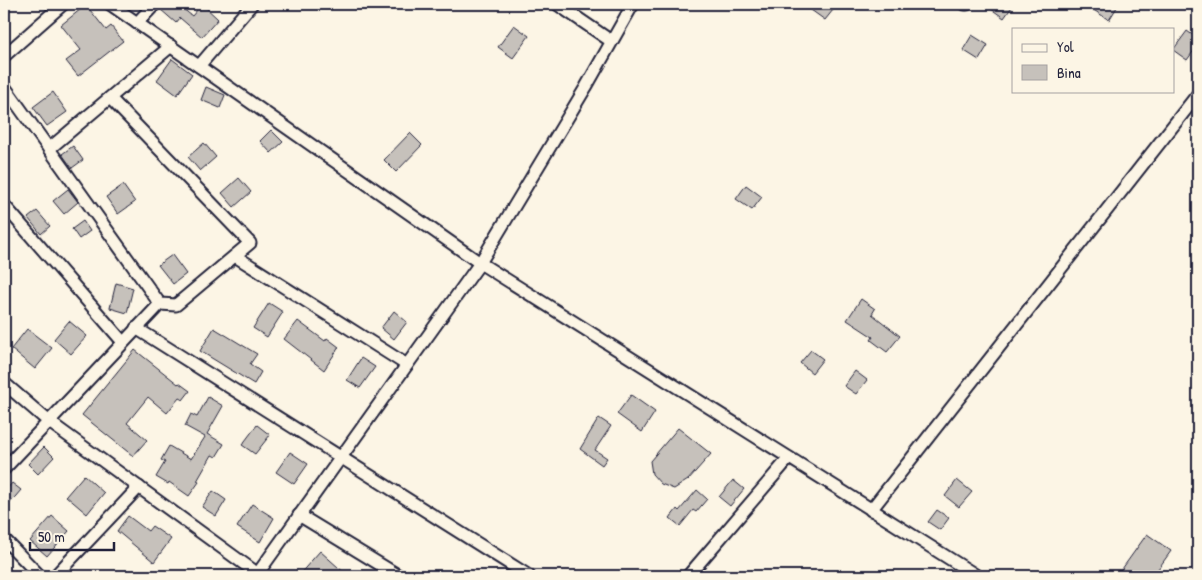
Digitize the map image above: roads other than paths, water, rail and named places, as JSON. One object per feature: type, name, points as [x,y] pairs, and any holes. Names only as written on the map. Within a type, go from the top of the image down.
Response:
[{"type":"street","points":[[4,56],[64,4]]},
{"type":"street","points":[[110,4],[480,263],[977,576]]},
{"type":"street","points":[[138,23],[155,4]]},
{"type":"street","points":[[199,66],[252,4]]},
{"type":"street","points":[[557,4],[611,41]]},
{"type":"street","points":[[4,383],[48,421],[257,575],[480,263],[586,87],[633,4]]},
{"type":"street","points":[[49,149],[171,46]]},
{"type":"street","points":[[4,86],[160,304]]},
{"type":"street","points":[[871,510],[1198,94]]},
{"type":"street","points":[[4,469],[122,341],[160,304],[176,305],[250,243],[110,98]]},
{"type":"street","points":[[4,205],[122,341]]},
{"type":"street","points":[[235,256],[407,365]]},
{"type":"street","points":[[136,328],[530,576]]},
{"type":"street","points":[[688,576],[789,458]]},
{"type":"street","points":[[55,576],[139,487]]},
{"type":"street","points":[[300,516],[399,576]]},
{"type":"street","points":[[4,539],[40,576]]}]
